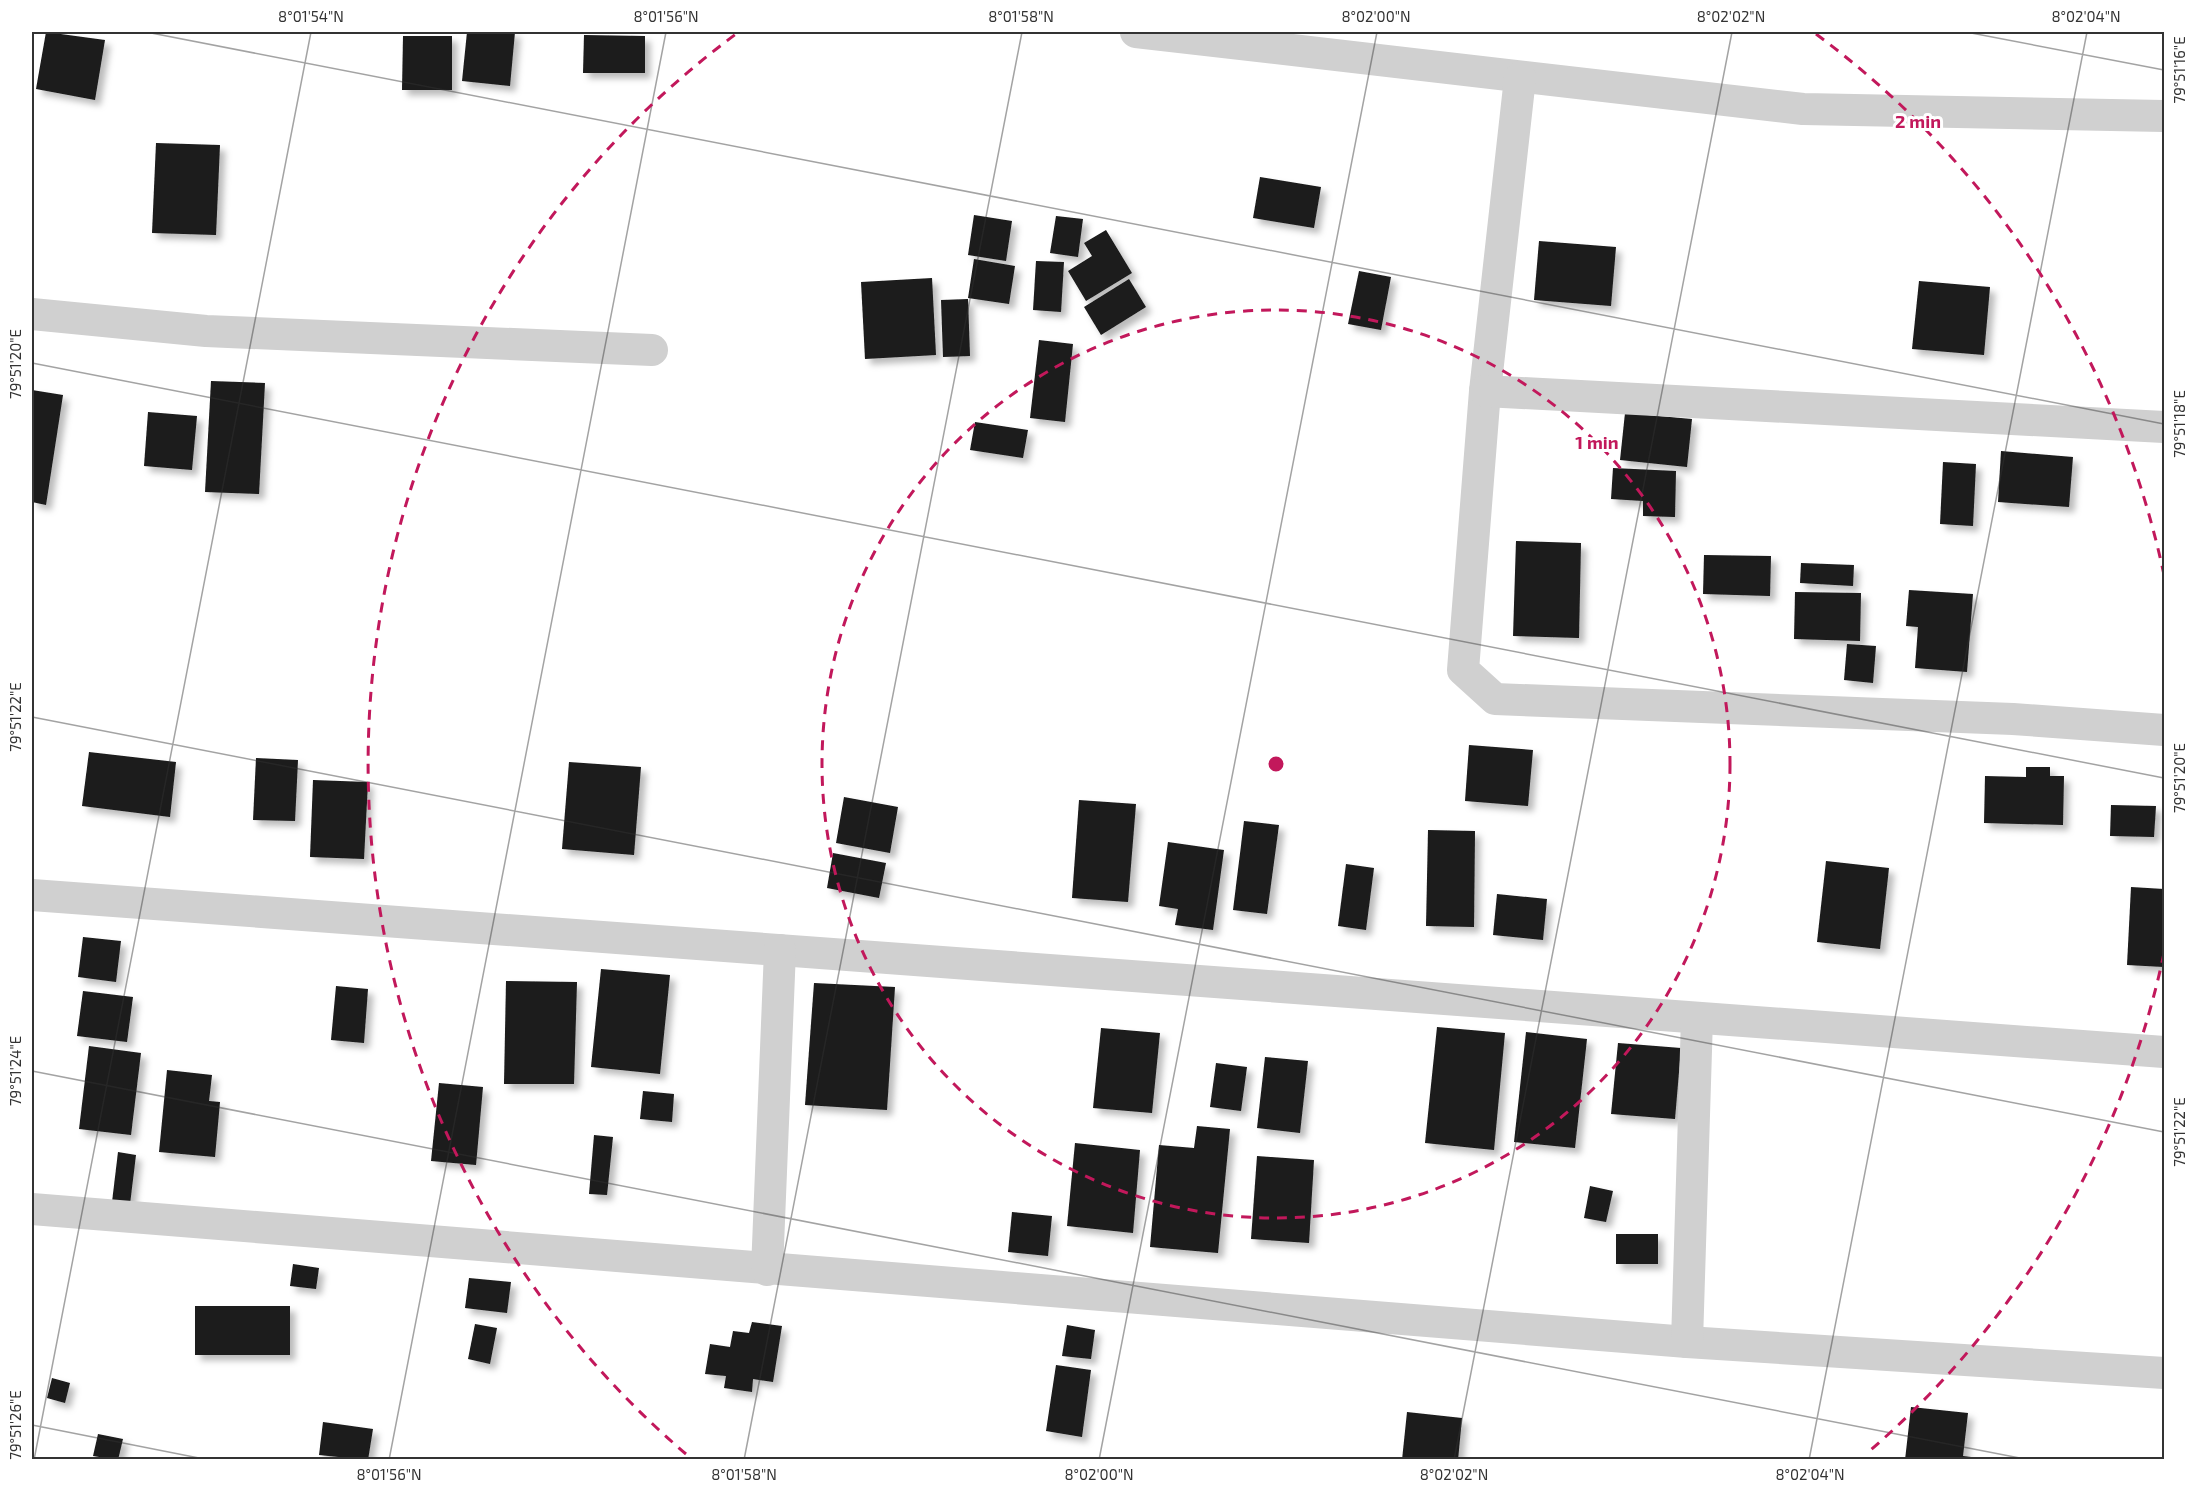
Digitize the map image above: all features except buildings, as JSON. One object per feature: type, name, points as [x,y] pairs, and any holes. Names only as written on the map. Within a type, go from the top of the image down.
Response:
[{"type":"street","points":[[1136,32],[1803,109],[2164,116]]},
{"type":"street","points":[[1520,78],[1485,391],[1463,670],[1495,699],[2013,720],[2164,730]]},
{"type":"street","points":[[32,314],[206,331],[652,350]]},
{"type":"street","points":[[1485,391],[2164,427]]},
{"type":"street","points":[[32,895],[2164,1052]]},
{"type":"street","points":[[767,1270],[780,951]]},
{"type":"street","points":[[1687,1342],[1697,1018]]},
{"type":"street","points":[[32,1209],[767,1270],[1687,1342],[2164,1373]]}]
